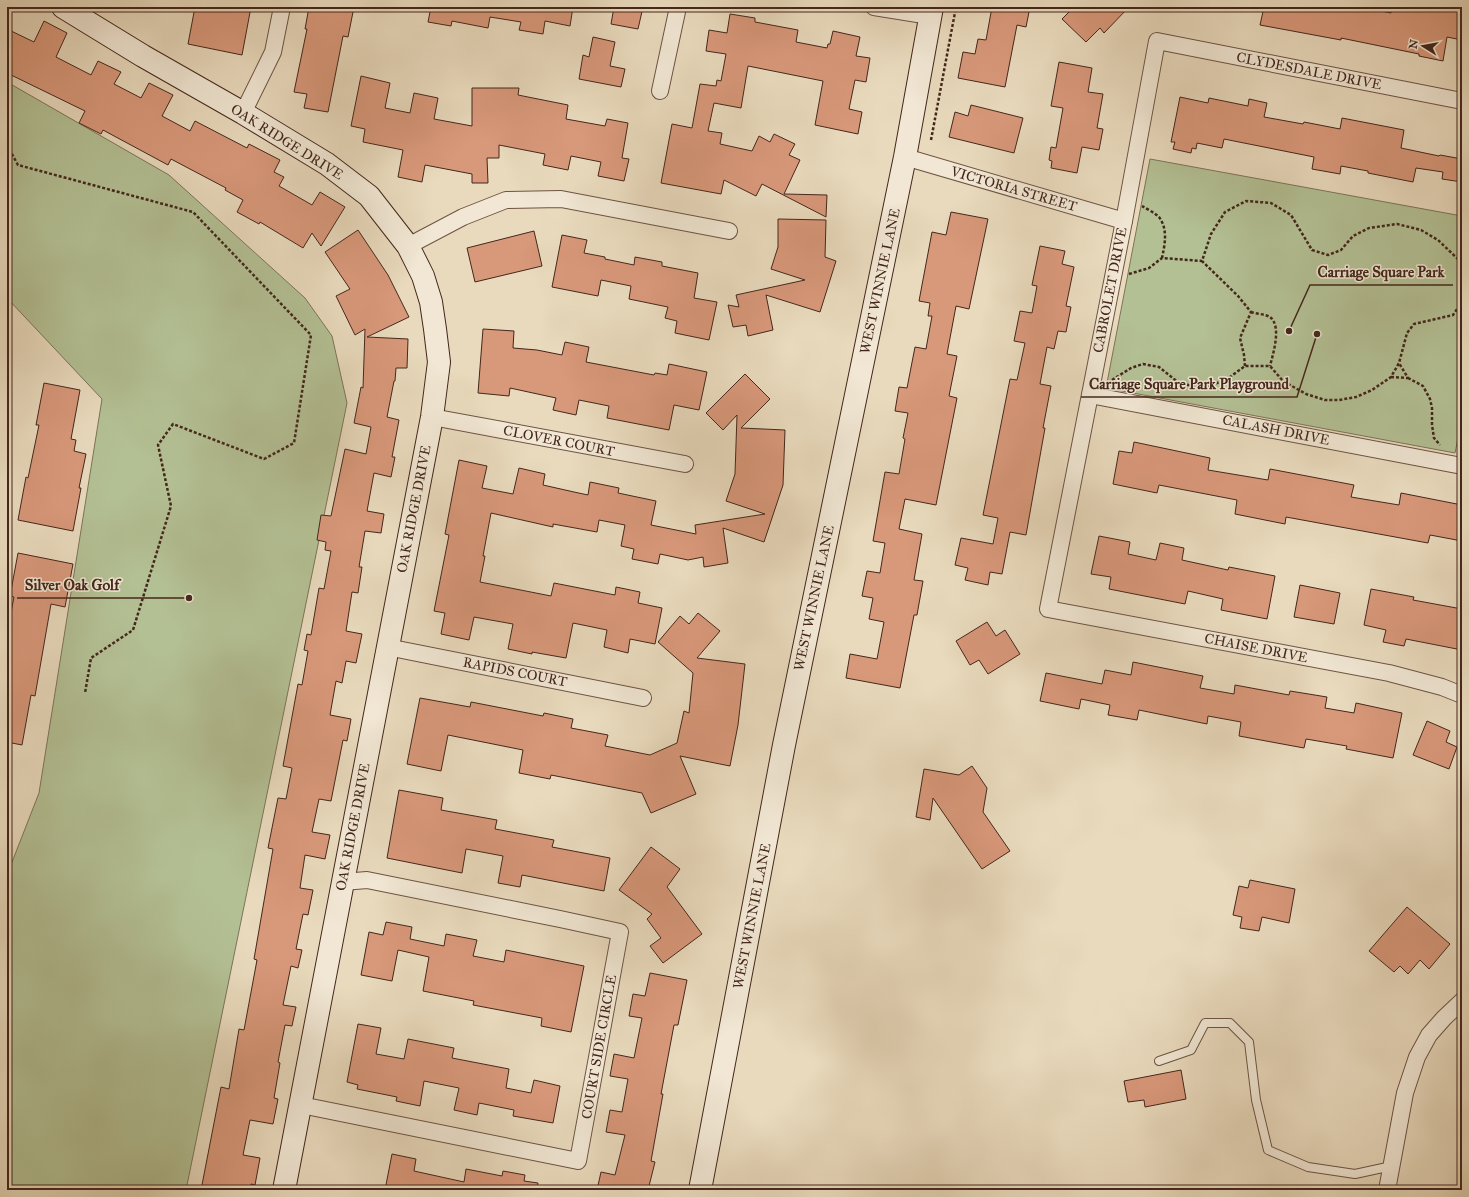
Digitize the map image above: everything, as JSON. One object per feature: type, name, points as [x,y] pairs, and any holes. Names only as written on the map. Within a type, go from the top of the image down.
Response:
[{"type":"street","name":"OAK RIDGE DRIVE","points":[[63,7],[143,56],[243,113],[327,164],[369,196],[408,246],[423,276],[431,302],[438,362],[432,417],[284,1190]]},
{"type":"street","points":[[243,113],[273,52],[282,7]]},
{"type":"street","points":[[660,91],[678,7]]},
{"type":"street","points":[[874,7],[931,12]]},
{"type":"street","name":"WEST WINNIE LANE","points":[[700,1190],[784,745],[905,157],[931,12]]},
{"type":"street","name":"CLYDESDALE DRIVE","points":[[1156,41],[1462,101]]},
{"type":"street","name":"CABROLET DRIVE","points":[[1048,609],[1124,221],[1156,41]]},
{"type":"street","name":"VICTORIA STREET","points":[[905,157],[1124,221]]},
{"type":"street","points":[[408,246],[463,217],[506,200],[561,199],[729,231]]},
{"type":"street","name":"CALASH DRIVE","points":[[1090,395],[1462,466]]},
{"type":"street","name":"CLOVER COURT","points":[[432,417],[686,464]]},
{"type":"street","name":"CHAISE DRIVE","points":[[1048,609],[1390,673],[1442,687],[1462,695]]},
{"type":"street","name":"RAPIDS COURT","points":[[388,647],[643,698]]},
{"type":"street","name":"COURT SIDE CIRCLE","points":[[300,1105],[578,1161],[620,932],[367,880],[343,882]]},
{"type":"street","points":[[1387,1190],[1405,1093],[1417,1057],[1430,1035],[1444,1018],[1462,1001]]},
{"type":"lane","points":[[1159,1061],[1191,1050],[1205,1023],[1230,1023],[1250,1042],[1256,1100],[1268,1150],[1308,1167],[1355,1174],[1392,1166]]},
{"type":"path","points":[[931,140],[956,7]]},
{"type":"path","points":[[7,145],[18,165],[193,212],[311,335],[294,443],[264,459],[173,424],[158,446],[171,506],[133,630],[91,658],[85,692]]},
{"type":"path","points":[[1202,261],[1211,234],[1225,212],[1246,201],[1271,203],[1291,215],[1312,250],[1328,255],[1341,250],[1353,236],[1369,228],[1397,224],[1421,230],[1438,240],[1461,262],[1462,265]]},
{"type":"path","points":[[1128,275],[1149,268],[1162,258],[1166,240],[1164,230],[1158,217],[1141,206]]},
{"type":"path","points":[[1162,258],[1202,261],[1238,296],[1251,312],[1270,318],[1276,326],[1274,348],[1270,366]]},
{"type":"path","points":[[1112,380],[1131,368],[1143,364],[1159,367],[1179,383],[1202,388],[1226,380],[1245,366],[1270,366],[1284,381],[1306,394],[1325,400],[1339,400],[1356,397],[1372,390],[1391,378],[1399,363],[1407,333],[1414,324],[1453,315],[1462,302]]},
{"type":"path","points":[[1245,366],[1240,338],[1251,312]]},
{"type":"path","points":[[1399,363],[1408,378]]},
{"type":"path","points":[[1391,378],[1408,378],[1423,386],[1430,399],[1432,408],[1434,438],[1443,447]]},
{"type":"green space","points":[[7,82],[169,175],[305,298],[332,336],[347,403],[186,1190],[7,1190],[7,875],[39,793],[102,399],[7,298]]},
{"type":"green space","points":[[1150,159],[1462,216],[1462,418],[1455,453],[1106,388]]},
{"type":"building","points":[[195,7],[251,7],[242,55],[188,44]]},
{"type":"building","points":[[309,7],[354,7],[348,37],[343,36],[328,112],[304,108],[307,94],[294,92],[307,29],[305,29]]},
{"type":"building","points":[[431,7],[573,7],[570,26],[545,21],[543,34],[519,30],[521,22],[490,17],[488,28],[452,21],[451,26],[428,22]]},
{"type":"building","points":[[614,7],[643,7],[638,29],[611,24]]},
{"type":"building","points":[[992,7],[1030,7],[1026,27],[1017,25],[1005,87],[958,78],[963,52],[975,54],[978,39],[986,40]]},
{"type":"building","points":[[1074,7],[1129,7],[1104,33],[1100,28],[1086,42],[1062,19]]},
{"type":"building","points":[[1264,7],[1362,7],[1391,13],[1392,7],[1441,7],[1462,11],[1462,40],[1447,37],[1443,61],[1419,56],[1419,54],[1341,38],[1341,40],[1260,25]]},
{"type":"building","points":[[730,14],[755,18],[755,22],[798,30],[796,42],[827,48],[828,44],[830,44],[833,31],[860,37],[856,56],[870,58],[866,82],[855,80],[849,109],[862,112],[858,134],[815,125],[823,81],[748,66],[741,108],[714,103],[708,131],[722,133],[720,144],[752,151],[759,136],[770,142],[774,134],[795,144],[789,155],[800,160],[784,194],[827,195],[826,217],[762,184],[756,196],[724,180],[721,194],[661,183],[672,124],[692,128],[700,84],[716,86],[717,80],[721,81],[726,54],[706,51],[709,30],[727,33]]},
{"type":"building","points":[[44,21],[67,33],[56,57],[91,75],[98,61],[121,72],[114,84],[141,98],[149,83],[173,95],[162,116],[190,131],[195,121],[247,148],[249,144],[280,160],[274,172],[284,177],[279,186],[312,205],[320,192],[345,207],[321,246],[312,233],[303,248],[260,222],[259,224],[237,212],[243,200],[225,190],[226,188],[171,159],[168,165],[103,130],[101,134],[79,123],[85,111],[7,73],[7,29],[34,42]]},
{"type":"building","points":[[593,37],[615,42],[610,66],[625,69],[621,87],[579,79],[583,55],[589,57]]},
{"type":"building","points":[[1059,62],[1092,68],[1088,92],[1103,94],[1097,128],[1103,129],[1099,150],[1082,147],[1077,173],[1051,168],[1052,161],[1049,160],[1051,147],[1056,148],[1063,108],[1051,106]]},
{"type":"building","points":[[361,76],[390,83],[385,108],[410,113],[414,93],[438,98],[434,119],[472,126],[472,88],[519,88],[518,95],[568,105],[566,119],[605,126],[607,119],[628,123],[622,158],[629,159],[624,181],[598,176],[601,162],[571,156],[568,170],[543,165],[545,154],[499,145],[499,158],[487,158],[488,183],[472,183],[472,174],[425,165],[422,182],[398,177],[403,150],[363,142],[365,129],[351,126]]},
{"type":"building","points":[[1180,97],[1208,103],[1209,98],[1248,106],[1249,99],[1267,103],[1264,117],[1303,124],[1304,122],[1340,129],[1342,118],[1404,130],[1401,148],[1462,159],[1462,182],[1442,179],[1443,172],[1416,168],[1413,182],[1341,166],[1340,174],[1312,169],[1314,157],[1224,139],[1222,148],[1197,143],[1196,149],[1192,148],[1191,153],[1173,149],[1175,142],[1171,142]]},
{"type":"building","points":[[971,105],[1023,118],[1014,153],[949,137],[955,112],[968,116]]},
{"type":"building","points":[[951,212],[988,219],[969,309],[956,306],[947,354],[957,356],[949,396],[957,398],[936,505],[905,499],[899,529],[922,534],[914,580],[923,581],[917,615],[914,615],[900,688],[846,678],[850,654],[877,659],[884,622],[869,619],[873,598],[862,596],[867,571],[880,573],[885,543],[873,541],[885,472],[899,474],[905,439],[903,438],[908,413],[895,411],[899,387],[907,388],[915,347],[926,349],[932,316],[928,316],[930,303],[919,301],[932,232],[946,235]]},
{"type":"building","points":[[778,219],[826,220],[825,257],[836,261],[820,312],[766,295],[773,330],[748,336],[746,325],[733,327],[728,305],[739,307],[736,295],[805,280],[771,269],[778,247]]},
{"type":"building","points":[[358,230],[388,275],[409,317],[367,337],[408,339],[407,368],[396,368],[395,381],[387,417],[399,420],[392,457],[395,457],[391,477],[374,473],[367,511],[384,514],[381,533],[365,531],[359,567],[362,567],[358,593],[352,592],[346,631],[362,634],[356,663],[346,661],[342,683],[336,681],[330,715],[351,719],[347,741],[343,740],[331,801],[319,799],[312,832],[330,835],[325,859],[305,855],[300,888],[313,890],[308,915],[303,914],[296,949],[302,950],[298,968],[291,966],[283,1005],[296,1007],[292,1026],[285,1025],[278,1062],[280,1063],[274,1098],[278,1099],[273,1124],[250,1120],[243,1155],[260,1158],[255,1185],[251,1184],[250,1190],[201,1190],[221,1087],[229,1089],[239,1029],[244,1030],[257,960],[254,959],[273,849],[268,848],[278,798],[286,799],[292,768],[283,766],[298,684],[302,685],[308,651],[304,650],[307,634],[311,635],[319,588],[324,589],[331,551],[325,550],[326,542],[317,540],[321,515],[331,516],[345,449],[366,454],[371,427],[354,423],[361,387],[363,388],[365,329],[355,335],[336,296],[350,289],[325,252]]},
{"type":"building","points":[[534,231],[542,266],[475,282],[467,248]]},
{"type":"building","points":[[562,235],[587,240],[584,253],[605,257],[605,259],[634,265],[635,257],[662,262],[662,266],[698,273],[694,298],[717,302],[709,340],[675,333],[677,321],[665,318],[668,307],[629,299],[631,286],[601,280],[598,296],[552,287]]},
{"type":"building","points":[[1040,246],[1065,251],[1062,264],[1074,267],[1066,306],[1071,307],[1066,332],[1058,331],[1054,349],[1047,347],[1040,384],[1051,386],[1026,535],[1010,532],[1002,574],[990,572],[988,585],[965,580],[968,568],[955,565],[961,538],[993,544],[998,518],[983,515],[1010,379],[1017,380],[1025,343],[1014,341],[1020,311],[1032,313],[1037,286],[1032,285]]},
{"type":"building","points":[[483,329],[514,331],[513,348],[537,350],[562,355],[565,342],[589,347],[586,362],[654,375],[655,373],[667,375],[669,364],[707,372],[699,410],[674,405],[669,430],[607,418],[609,406],[579,400],[576,415],[553,410],[556,398],[510,388],[509,396],[478,393]]},
{"type":"building","points":[[745,374],[770,399],[741,428],[785,430],[783,485],[764,542],[723,528],[728,563],[704,567],[703,557],[688,560],[660,554],[658,564],[632,559],[634,549],[621,546],[625,525],[599,520],[597,532],[553,524],[553,527],[491,513],[480,582],[551,596],[554,583],[615,595],[616,587],[640,592],[638,603],[662,608],[655,644],[630,639],[628,653],[604,647],[607,630],[573,623],[566,658],[532,652],[532,654],[508,649],[513,624],[474,617],[469,640],[441,634],[445,613],[434,611],[449,535],[445,534],[459,460],[487,466],[482,488],[513,494],[519,468],[545,474],[543,485],[588,495],[590,482],[619,488],[618,493],[656,501],[651,525],[696,534],[695,525],[765,514],[726,501],[735,474],[737,415],[723,430],[706,413]]},
{"type":"building","points":[[44,383],[80,390],[71,439],[76,440],[74,451],[86,454],[79,488],[81,488],[73,531],[18,520],[26,477],[28,478],[39,425],[36,425]]},
{"type":"building","points":[[1134,442],[1210,458],[1208,470],[1268,480],[1270,469],[1354,485],[1351,497],[1399,505],[1401,493],[1462,505],[1462,541],[1430,535],[1428,543],[1286,517],[1285,524],[1235,514],[1237,500],[1159,485],[1157,493],[1113,484],[1119,451],[1132,453]]},
{"type":"building","points":[[1099,536],[1130,542],[1128,554],[1156,560],[1160,543],[1184,548],[1182,560],[1228,570],[1229,567],[1275,576],[1267,619],[1221,610],[1223,599],[1188,591],[1185,604],[1109,589],[1111,577],[1091,574]]},
{"type":"building","points":[[18,553],[73,564],[65,607],[51,604],[35,696],[31,695],[22,745],[7,742],[7,633],[14,597],[10,596]]},
{"type":"building","points":[[1300,585],[1340,593],[1334,624],[1294,617]]},
{"type":"building","points":[[1371,589],[1414,597],[1413,600],[1462,609],[1462,650],[1406,639],[1404,646],[1383,642],[1386,630],[1364,625]]},
{"type":"building","points":[[698,613],[720,631],[697,658],[745,664],[738,725],[730,766],[680,756],[696,794],[651,813],[642,793],[551,775],[550,779],[519,773],[523,750],[448,735],[441,771],[407,764],[420,698],[470,707],[471,702],[543,716],[544,713],[573,719],[571,728],[608,735],[605,746],[650,755],[677,743],[684,711],[689,713],[693,673],[658,642],[680,616],[689,624]]},
{"type":"building","points":[[987,622],[996,636],[1005,630],[1020,654],[988,674],[979,660],[970,665],[956,641]]},
{"type":"building","points":[[1133,662],[1203,676],[1200,688],[1234,694],[1235,685],[1289,695],[1290,691],[1327,697],[1325,708],[1354,713],[1356,703],[1402,713],[1393,758],[1346,749],[1347,746],[1306,739],[1304,748],[1239,736],[1241,722],[1208,716],[1207,724],[1139,710],[1137,720],[1108,715],[1110,705],[1081,699],[1079,709],[1040,701],[1046,673],[1102,684],[1105,670],[1131,675]]},
{"type":"building","points":[[1427,721],[1450,731],[1446,742],[1457,747],[1449,769],[1413,755]]},
{"type":"building","points":[[972,766],[987,788],[983,812],[1010,851],[982,869],[933,798],[930,820],[916,817],[924,769],[959,775]]},
{"type":"building","points":[[399,790],[443,798],[441,810],[497,820],[495,829],[554,840],[552,847],[610,858],[604,891],[522,875],[520,887],[498,883],[503,856],[466,849],[462,873],[387,858]]},
{"type":"building","points":[[651,847],[680,869],[667,887],[702,934],[663,963],[650,946],[661,938],[647,919],[652,914],[619,890]]},
{"type":"building","points":[[1250,880],[1295,889],[1289,923],[1262,917],[1259,931],[1240,928],[1242,917],[1233,915],[1239,886],[1248,888]]},
{"type":"building","points":[[1407,907],[1450,944],[1429,969],[1420,960],[1408,974],[1400,966],[1394,972],[1369,951]]},
{"type":"building","points":[[386,922],[412,927],[410,939],[444,946],[446,934],[477,940],[473,956],[504,962],[506,950],[584,966],[571,1032],[541,1026],[542,1018],[473,1005],[474,1001],[423,991],[429,957],[398,950],[392,981],[361,975],[369,932],[383,935]]},
{"type":"building","points":[[650,973],[687,980],[678,1025],[674,1025],[661,1094],[663,1094],[651,1161],[655,1162],[648,1190],[597,1190],[601,1172],[615,1175],[625,1135],[606,1132],[610,1110],[622,1112],[628,1079],[610,1076],[614,1054],[634,1058],[642,1018],[629,1016],[633,994],[645,996]]},
{"type":"building","points":[[358,1024],[381,1028],[376,1054],[404,1059],[408,1039],[454,1048],[452,1058],[509,1069],[506,1088],[531,1093],[534,1080],[560,1086],[553,1123],[513,1116],[514,1110],[479,1103],[477,1115],[454,1110],[459,1088],[424,1081],[420,1106],[396,1101],[397,1097],[357,1089],[358,1085],[347,1082]]},
{"type":"building","points":[[1181,1070],[1186,1099],[1145,1107],[1144,1100],[1128,1102],[1124,1081]]},
{"type":"building","points":[[392,1154],[416,1159],[414,1171],[464,1182],[466,1169],[502,1176],[503,1171],[525,1175],[524,1181],[538,1183],[537,1190],[385,1190]]},
{"type":"place","name":"Carriage Square Park","points":[[1289,331]]},
{"type":"place","name":"Carriage Square Park Playground","points":[[1317,334]]},
{"type":"place","name":"Silver Oak Golf","points":[[189,598]]}]
